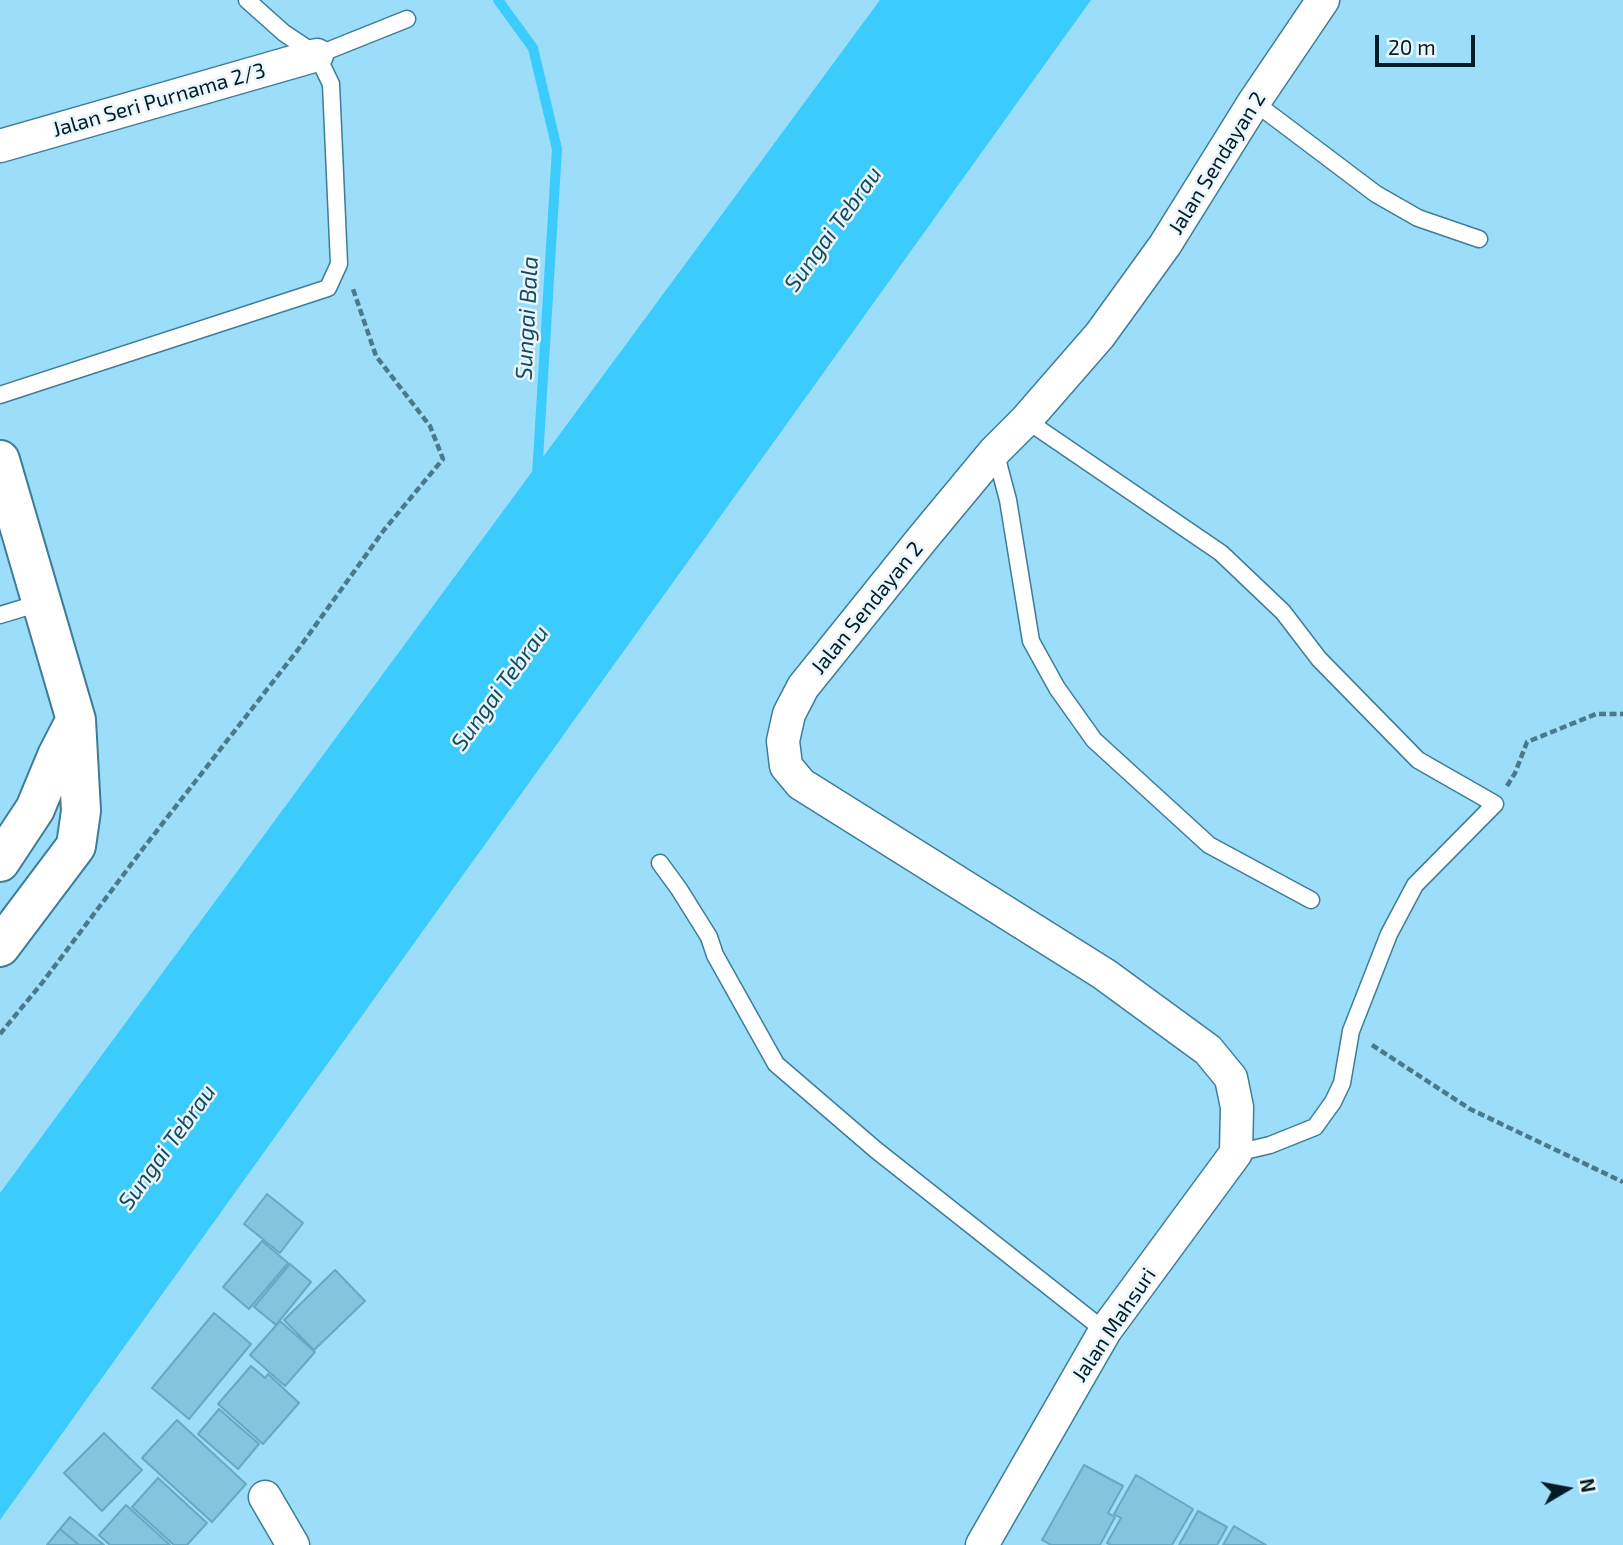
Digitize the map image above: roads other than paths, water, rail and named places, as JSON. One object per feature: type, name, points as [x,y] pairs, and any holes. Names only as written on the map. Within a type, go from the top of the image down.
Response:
[{"type":"street","name":"Jalan Sendayan 2","points":[[1237,1153],[1237,1107],[1231,1078],[1208,1050],[1104,974],[801,784],[786,766],[783,741],[789,714],[803,687],[995,451],[1026,420],[1100,335],[1165,245],[1254,102],[1323,0]]},
{"type":"street","name":"Jalan Seri Purnama 2/3","points":[[0,146],[317,55]]},
{"type":"street","points":[[0,460],[76,720],[81,811],[76,846],[0,947]]},
{"type":"street","points":[[0,862],[35,809],[57,756],[76,720]]},
{"type":"street","name":"Jalan Mahsuri","points":[[990,1543],[1105,1331],[1237,1153]]},
{"type":"street","points":[[265,1497],[293,1545]]},
{"type":"lane","points":[[0,396],[328,288],[339,264],[331,84],[317,55],[284,33],[247,0]]},
{"type":"lane","points":[[317,55],[407,19]]},
{"type":"lane","points":[[1254,102],[1377,194],[1418,218],[1479,239]]},
{"type":"lane","points":[[1026,420],[1221,553],[1283,612],[1318,659],[1418,760],[1495,804],[1415,885],[1389,934],[1351,1031],[1342,1083],[1333,1102],[1315,1127],[1270,1145],[1237,1153]]},
{"type":"lane","points":[[995,451],[1008,500],[1031,641],[1057,688],[1094,740],[1209,845],[1311,900]]},
{"type":"lane","points":[[0,615],[43,602]]},
{"type":"lane","points":[[660,863],[709,936],[715,955],[776,1064],[876,1150],[1105,1331]]},
{"type":"water","name":"Sungai Tebrau","points":[[880,0],[1091,0],[0,1520],[0,1193]]},
{"type":"waterway","name":"Sungai Bala","points":[[498,0],[533,48],[557,149],[537,475]]}]
